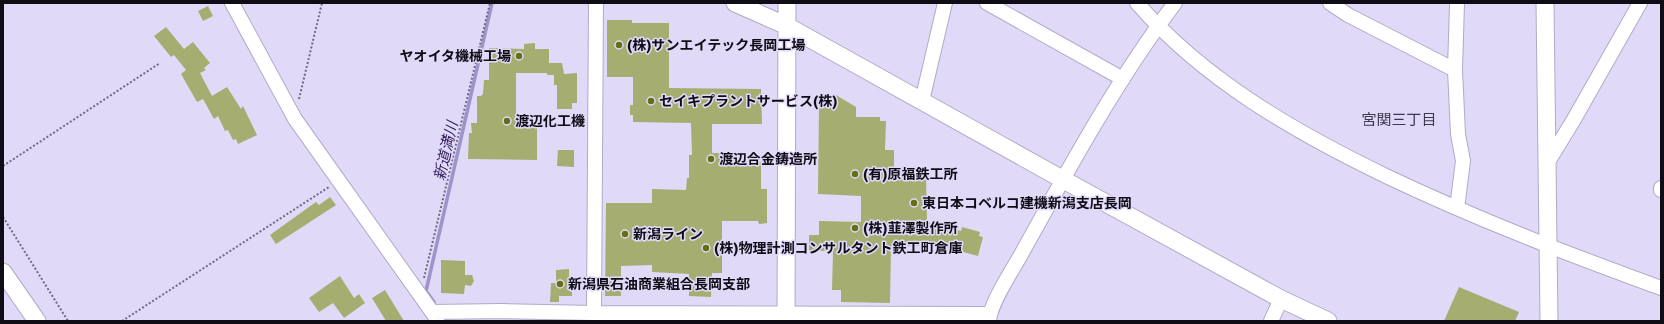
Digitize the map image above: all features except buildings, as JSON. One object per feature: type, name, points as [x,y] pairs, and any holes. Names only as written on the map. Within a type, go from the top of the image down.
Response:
[{"type":"street","points":[[232,3],[295,119],[436,316],[501,311],[786,317],[989,318],[1062,179],[1157,26],[1175,3]]},
{"type":"street","points":[[594,314],[596,3]]},
{"type":"street","points":[[735,3],[787,26],[1281,299],[1328,321]]},
{"type":"street","points":[[786,317],[787,3]]},
{"type":"street","points":[[922,101],[944,3]]},
{"type":"street","points":[[987,3],[1123,79]]},
{"type":"street","points":[[1137,3],[1173,42],[1230,86],[1281,121],[1344,156],[1457,208],[1548,247],[1661,288]]},
{"type":"street","points":[[1330,3],[1348,15],[1455,70]]},
{"type":"street","points":[[1457,3],[1455,70],[1458,134],[1463,161],[1457,208]]},
{"type":"street","points":[[1544,3],[1549,321]]},
{"type":"street","points":[[1546,165],[1574,121],[1640,3]]},
{"type":"street","points":[[3,272],[37,321]]},
{"type":"street","points":[[1271,321],[1281,299]]},
{"type":"path","points":[[295,119],[322,3]]},
{"type":"path","points":[[418,291],[422,284],[490,3]]},
{"type":"path","points":[[3,166],[160,63]]},
{"type":"path","points":[[122,321],[338,181]]},
{"type":"path","points":[[3,217],[68,321]]},
{"type":"waterway","name":"新道満川","points":[[434,302],[426,291],[492,3]]},
{"type":"place","name":"(株)サンエイテック長岡工場","points":[[619,45]]},
{"type":"place","name":"ヤオイタ機械工場","points":[[519,56]]},
{"type":"place","name":"セイキプラントサービス(株)","points":[[651,101]]},
{"type":"place","name":"渡辺化工機","points":[[507,121]]},
{"type":"place","name":"渡辺合金鋳造所","points":[[711,159]]},
{"type":"place","name":"(有)原福鉄工所","points":[[855,174]]},
{"type":"place","name":"東日本コベルコ建機新潟支店長岡","points":[[914,203]]},
{"type":"place","name":"(株)韮澤製作所","points":[[855,228]]},
{"type":"place","name":"新潟ライン","points":[[625,234]]},
{"type":"place","name":"(株)物理計測コンサルタント鉄工町倉庫","points":[[706,248]]},
{"type":"place","name":"新潟県石油商業組合長岡支部","points":[[560,284]]},
{"type":"district","name":"宮関三丁目","points":[[1399,120]]}]
